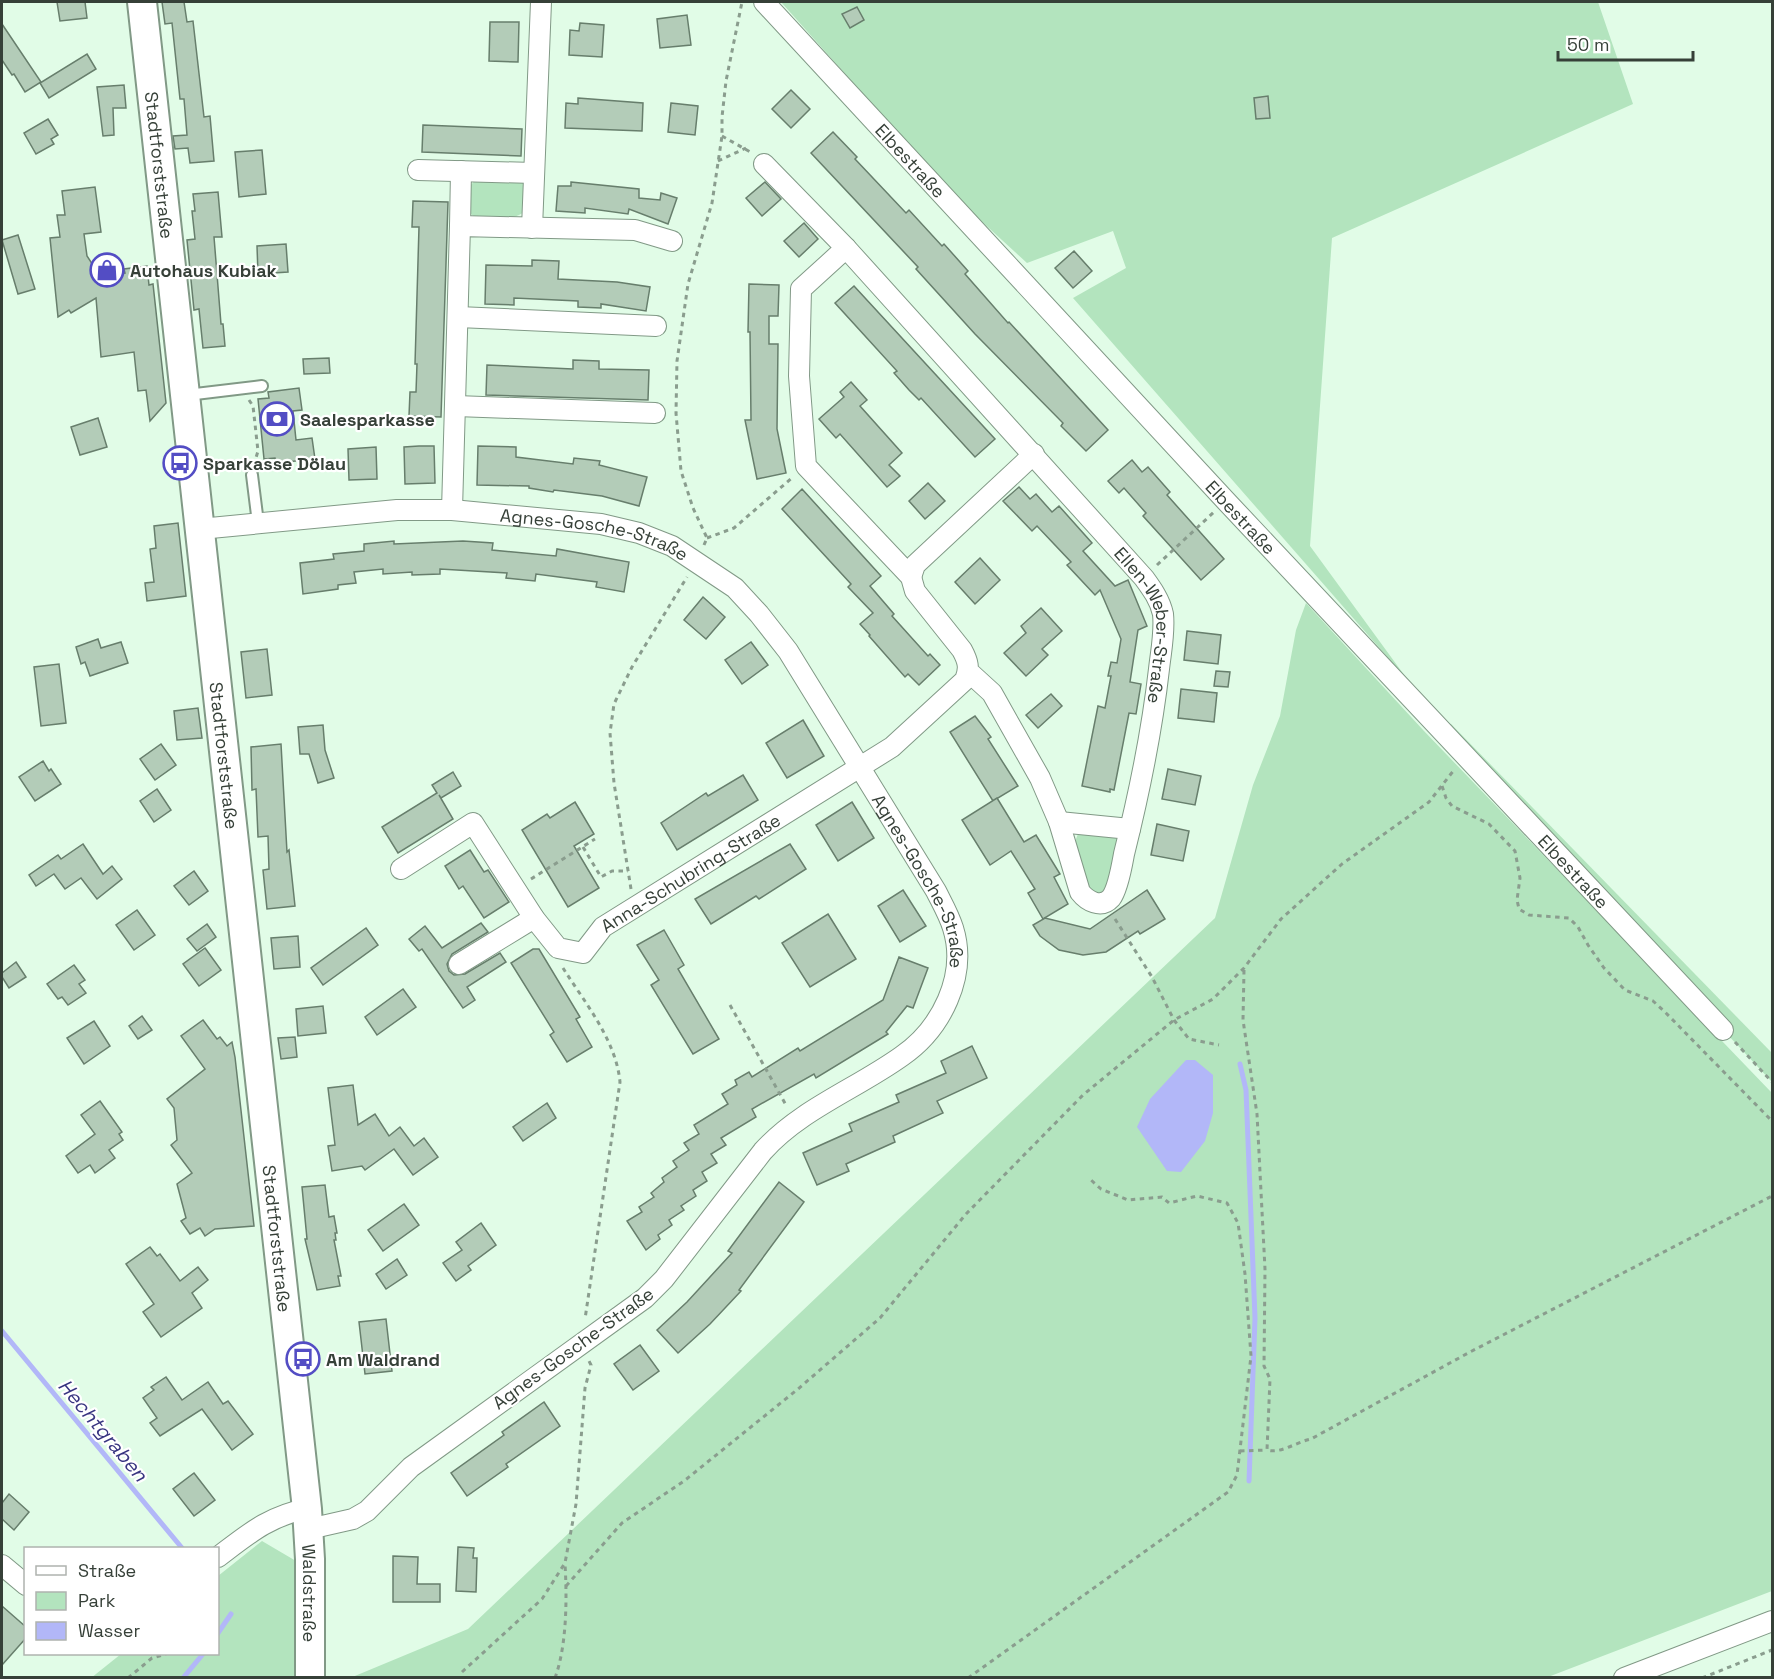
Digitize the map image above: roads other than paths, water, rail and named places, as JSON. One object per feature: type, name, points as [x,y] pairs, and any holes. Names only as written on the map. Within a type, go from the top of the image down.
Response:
[{"type":"main road","name":"Stadtforststraße","points":[[142,2],[308,1519]]},
{"type":"main road","name":"Waldstraße","points":[[308,1519],[310,1677]]},
{"type":"street","points":[[532,228],[541,2]]},
{"type":"street","name":"Elbestraße","points":[[764,2],[1226,501],[1723,1030]]},
{"type":"street","name":"Ellen-Weber-Straße","points":[[764,164],[846,248],[1034,454],[1144,578],[1156,596],[1162,613],[1164,633],[1156,699],[1130,830],[1111,898],[1104,902],[1094,903],[1085,899],[1080,892],[1059,822]]},
{"type":"street","points":[[418,170],[534,172]]},
{"type":"street","points":[[452,510],[461,171]]},
{"type":"street","points":[[460,226],[635,230],[672,241]]},
{"type":"street","points":[[846,248],[801,289],[799,376],[806,466],[911,577],[915,591],[962,650],[968,660],[969,672],[965,680],[898,742],[859,767]]},
{"type":"street","points":[[458,317],[656,326]]},
{"type":"street","points":[[456,406],[655,413]]},
{"type":"street","points":[[911,577],[915,565],[1034,454]]},
{"type":"street","name":"Agnes-Gosche-Straße","points":[[200,529],[397,510],[452,510],[601,524],[639,533],[672,546],[735,588],[788,651],[946,910],[954,930],[957,950],[953,985],[933,1027],[902,1056],[779,1133],[664,1279],[645,1298],[411,1467],[367,1511],[353,1519],[308,1519]]},
{"type":"street","points":[[969,672],[992,693],[1040,778],[1059,822],[1130,830]]},
{"type":"street","name":"Anna-Schubring-Straße","points":[[534,918],[558,948],[583,953],[603,927],[859,767]]},
{"type":"street","points":[[401,869],[473,823],[534,918],[459,964]]},
{"type":"street","points":[[219,1556],[272,1520],[288,1512],[308,1519]]},
{"type":"street","points":[[2,1565],[24,1583]]},
{"type":"street","points":[[1624,1677],[1650,1673],[1773,1621]]},
{"type":"lane","points":[[186,395],[262,386]]},
{"type":"lane","points":[[252,475],[258,523]]},
{"type":"water","points":[[1186,1060],[1195,1060],[1213,1075],[1213,1113],[1205,1141],[1181,1172],[1167,1171],[1137,1127],[1150,1099]]},
{"type":"waterway","points":[[1240,1064],[1246,1090],[1255,1318],[1249,1481]]},
{"type":"waterway","name":"Hechtgraben","points":[[2,1331],[181,1547]]},
{"type":"waterway","name":"Hechtgraben","points":[[219,1632],[231,1614]]},
{"type":"waterway","name":"Hechtgraben","points":[[183,1678],[202,1655]]},
{"type":"place","name":"Autohaus Kubiak","points":[[107,270]]},
{"type":"place","name":"Saalesparkasse","points":[[277,419]]},
{"type":"place","name":"Sparkasse Dölau","points":[[180,463]]},
{"type":"place","name":"Am Waldrand","points":[[303,1359]]}]
